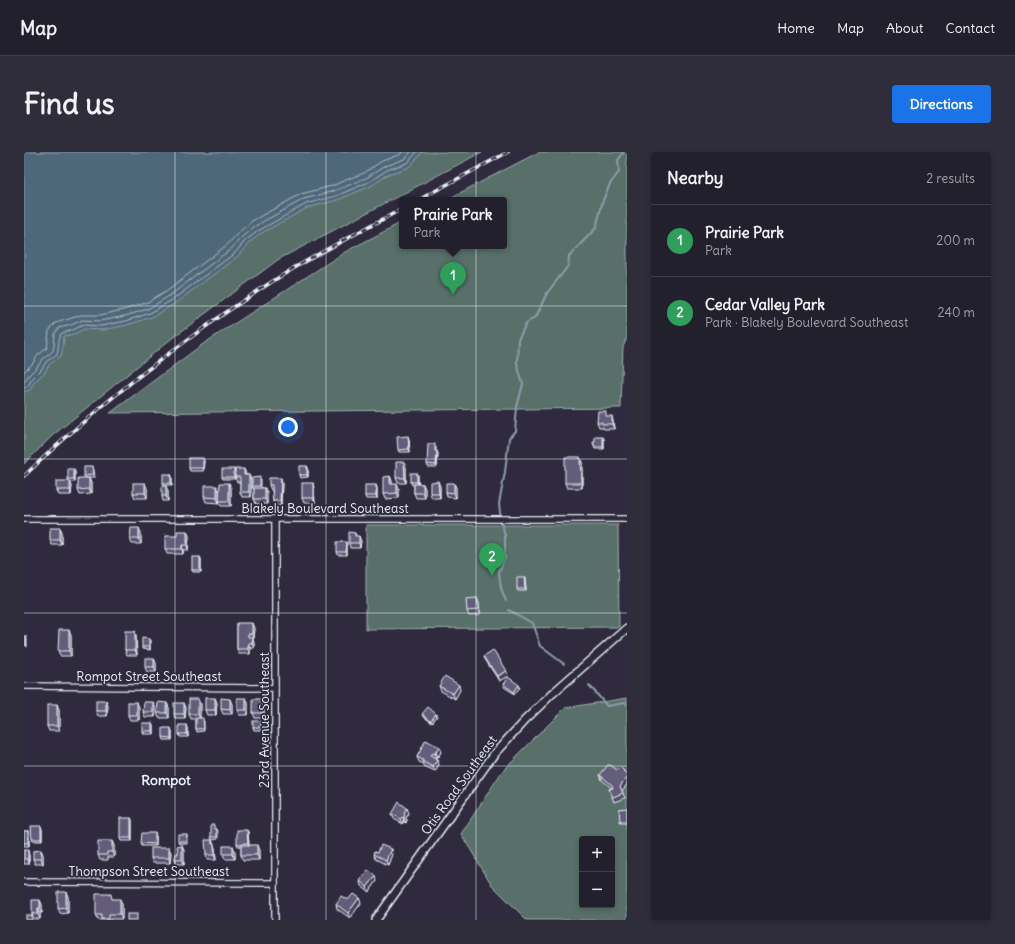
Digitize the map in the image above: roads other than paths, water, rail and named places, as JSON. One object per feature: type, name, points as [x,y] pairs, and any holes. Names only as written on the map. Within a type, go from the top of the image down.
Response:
[{"type":"street","name":"Blakely Boulevard Southeast","points":[[24,519],[627,519]]},
{"type":"street","name":"23rd Avenue Southeast","points":[[275,920],[276,519]]},
{"type":"street","name":"Otis Road Southeast","points":[[376,920],[494,754],[553,692],[627,628]]},
{"type":"street","name":"Rompot Street Southeast","points":[[24,686],[275,688]]},
{"type":"street","name":"Thompson Street Southeast","points":[[24,882],[275,883]]},
{"type":"water","points":[[24,152],[423,152],[409,167],[389,174],[371,186],[337,200],[307,208],[260,234],[248,244],[238,256],[174,304],[152,317],[127,325],[101,330],[84,329],[74,334],[64,336],[61,356],[49,365],[44,373],[35,381],[30,390],[24,392]]},
{"type":"waterway","points":[[506,601],[501,588],[499,572],[505,558],[505,535],[501,522],[499,504],[509,438],[515,431],[517,407],[523,384],[517,364],[518,339],[526,323],[535,318],[547,293],[568,266],[569,256],[596,228],[603,200],[610,184],[619,172],[618,160],[624,152]]},
{"type":"waterway","points":[[509,610],[532,623],[540,646],[564,664]]},
{"type":"waterway","points":[[589,685],[607,706],[624,703],[627,704]]},
{"type":"railway","points":[[424,197],[508,152]]},
{"type":"railway","points":[[24,476],[112,398],[205,327],[302,263],[399,211]]},
{"type":"place","name":"Prairie Park","points":[[453,295]]},
{"type":"place","name":"Cedar Valley Park","points":[[492,576]]},
{"type":"district","name":"Rompot","points":[[166,780]]}]
